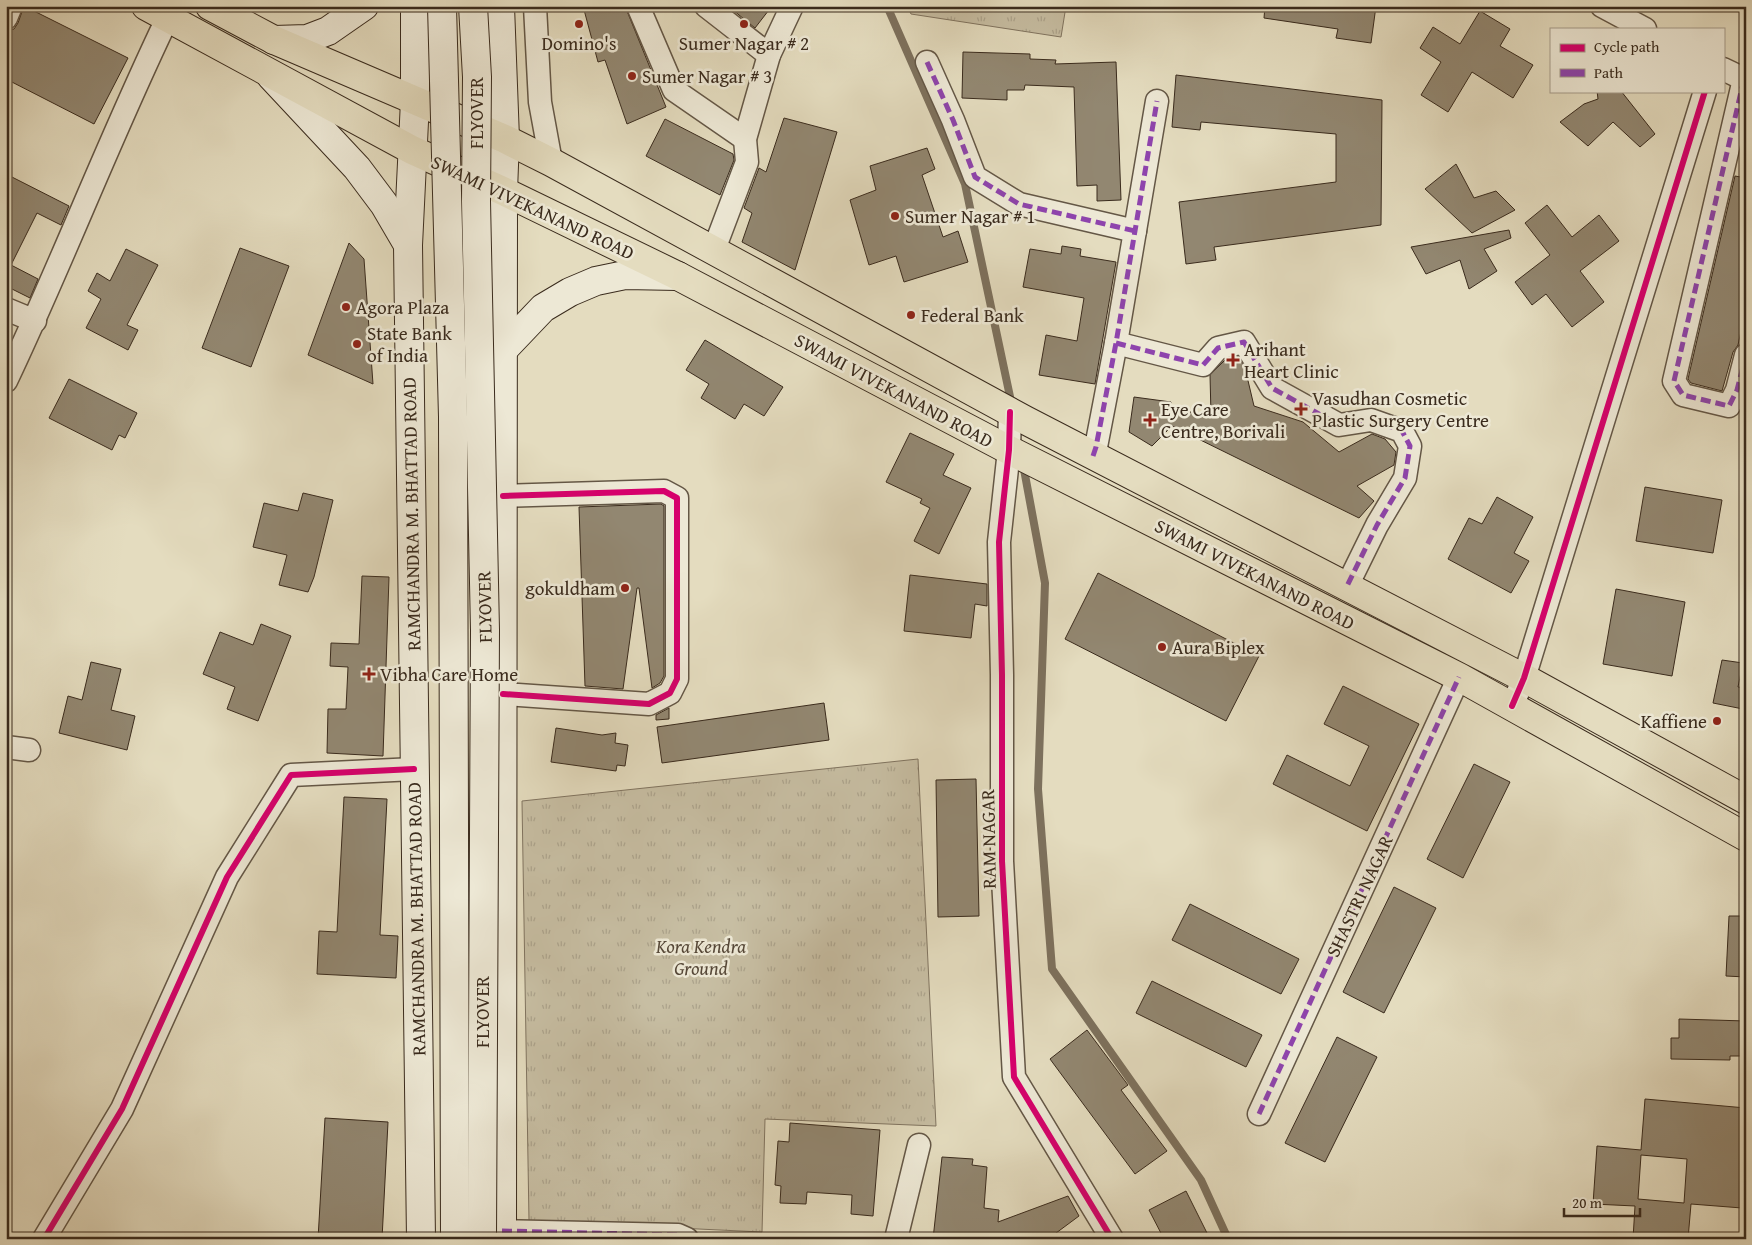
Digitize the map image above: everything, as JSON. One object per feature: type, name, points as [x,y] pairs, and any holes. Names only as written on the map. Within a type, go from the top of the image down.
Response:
[{"type":"main road","name":"SWAMI VIVEKANAND ROAD","points":[[210,6],[274,40],[505,139],[551,162],[713,252],[1018,416],[1524,678],[1746,800]]},
{"type":"main road","points":[[274,40],[307,39],[328,31],[364,6]]},
{"type":"main road","name":"RAMCHANDRA M. BHATTAD ROAD","points":[[415,6],[415,101],[408,245],[421,1239]]},
{"type":"main road","name":"FLYOVER","points":[[442,6],[453,417],[455,1239]]},
{"type":"main road","name":"FLYOVER","points":[[474,6],[495,1236]]},
{"type":"main road","points":[[495,1236],[503,694],[503,192],[505,139],[500,6]]},
{"type":"main road","name":"SWAMI VIVEKANAND ROAD","points":[[157,12],[412,150],[678,276],[1017,455],[1459,677],[1746,836]]},
{"type":"main road","points":[[266,71],[357,168],[384,204],[408,245]]},
{"type":"main road","points":[[503,350],[543,308],[570,292],[596,281],[625,275],[678,276]]},
{"type":"street","points":[[6,18],[11,6]]},
{"type":"street","points":[[535,6],[540,102],[551,162]]},
{"type":"street","points":[[638,6],[674,90],[745,139]]},
{"type":"street","points":[[706,6],[769,55]]},
{"type":"street","points":[[713,252],[747,162],[745,139],[769,55],[792,6]]},
{"type":"street","points":[[1602,6],[1643,28]]},
{"type":"street","points":[[6,381],[35,321],[146,64],[157,12]]},
{"type":"street","points":[[927,62],[976,177],[1019,204],[1135,231]]},
{"type":"street","points":[[1724,70],[1745,80],[1674,381],[1683,395],[1729,406],[1737,390],[1746,355]]},
{"type":"street","points":[[1512,706],[1524,678],[1705,92]]},
{"type":"street","points":[[1093,456],[1116,343],[1157,100]]},
{"type":"street","points":[[6,309],[35,321]]},
{"type":"street","points":[[1116,343],[1203,365],[1218,348],[1244,342],[1272,388],[1339,425],[1371,420],[1402,431],[1410,446],[1406,478],[1377,525],[1347,586]]},
{"type":"street","name":"RAM NAGAR","points":[[1018,416],[1017,455],[999,542],[1002,675],[1002,861],[1014,1077],[1112,1239]]},
{"type":"street","points":[[503,496],[664,491],[678,498],[678,679],[670,693],[649,704],[503,694]]},
{"type":"street","name":"SHASTRI NAGAR","points":[[1259,1114],[1459,677]]},
{"type":"street","points":[[6,747],[29,750]]},
{"type":"street","points":[[44,1239],[122,1109],[227,877],[291,775],[414,769]]},
{"type":"street","points":[[896,1239],[919,1145]]},
{"type":"street","points":[[495,1236],[678,1235],[687,1239]]},
{"type":"green space","points":[[907,6],[1066,6],[1061,37],[911,14]]},
{"type":"green space","name":"Kora Kendra Ground","points":[[918,759],[936,1126],[765,1119],[762,1232],[529,1221],[522,801]]},
{"type":"building","points":[[24,6],[128,58],[94,124],[6,79],[6,31],[14,29]]},
{"type":"building","name":"Sumer Nagar # 3","points":[[583,6],[625,6],[666,107],[627,124],[605,60],[598,62]]},
{"type":"building","points":[[728,6],[772,6],[755,28]]},
{"type":"building","points":[[1265,6],[1376,6],[1371,43],[1336,38],[1338,29],[1264,18]]},
{"type":"building","points":[[1480,11],[1510,29],[1500,46],[1533,65],[1513,98],[1472,72],[1448,112],[1421,95],[1441,62],[1420,48],[1433,27],[1460,44]]},
{"type":"building","points":[[963,52],[1030,54],[1030,59],[1056,60],[1055,64],[1116,62],[1121,200],[1097,201],[1097,185],[1077,186],[1074,87],[1025,85],[1024,90],[1007,90],[1007,100],[962,98]]},
{"type":"building","points":[[1176,75],[1382,100],[1381,225],[1214,247],[1216,260],[1186,264],[1179,202],[1336,182],[1336,134],[1201,122],[1200,130],[1172,127]]},
{"type":"building","points":[[1597,92],[1622,92],[1655,134],[1640,147],[1613,122],[1588,146],[1560,122],[1584,104],[1598,99]]},
{"type":"building","points":[[784,118],[837,132],[795,270],[742,242],[752,213],[744,208],[759,168],[766,172]]},
{"type":"building","name":"Sumer Nagar # 3","points":[[665,119],[733,154],[734,160],[720,195],[646,156]]},
{"type":"building","name":"Sumer Nagar # 1","points":[[927,148],[935,169],[922,175],[943,237],[958,231],[968,262],[904,282],[896,256],[869,265],[850,200],[876,190],[870,166]]},
{"type":"building","points":[[1456,164],[1474,198],[1496,191],[1515,210],[1472,233],[1425,189]]},
{"type":"building","points":[[6,174],[69,206],[61,225],[37,213],[11,265],[38,279],[30,298],[6,286]]},
{"type":"building","points":[[1735,176],[1746,178],[1746,308],[1738,345],[1733,352],[1722,391],[1691,383],[1688,379]]},
{"type":"building","points":[[1547,205],[1572,237],[1599,215],[1619,241],[1580,271],[1604,302],[1572,327],[1546,294],[1532,305],[1515,282],[1550,255],[1525,223]]},
{"type":"building","points":[[1509,230],[1511,238],[1484,249],[1497,271],[1469,289],[1460,260],[1426,274],[1411,247]]},
{"type":"building","name":"Agora Plaza","points":[[349,243],[364,259],[373,384],[308,355]]},
{"type":"building","points":[[1062,246],[1081,249],[1080,256],[1116,262],[1095,384],[1039,375],[1046,335],[1077,341],[1084,298],[1023,287],[1030,249],[1061,254]]},
{"type":"building","points":[[240,248],[289,266],[251,367],[202,348]]},
{"type":"building","points":[[126,249],[158,265],[127,325],[138,330],[128,350],[86,328],[101,299],[88,291],[97,273],[110,281]]},
{"type":"building","points":[[705,340],[783,387],[764,416],[744,404],[735,419],[701,398],[709,384],[686,370]]},
{"type":"building","points":[[1238,357],[1245,368],[1254,406],[1303,422],[1339,452],[1372,434],[1385,439],[1396,452],[1394,465],[1357,486],[1374,501],[1359,518],[1172,426],[1152,446],[1129,432],[1134,397],[1171,402],[1170,409],[1211,415],[1210,375],[1225,360]]},
{"type":"building","points":[[69,379],[137,413],[125,438],[119,435],[112,450],[49,418]]},
{"type":"building","points":[[910,433],[954,454],[943,475],[971,488],[939,554],[914,541],[930,508],[920,503],[922,499],[886,482]]},
{"type":"building","points":[[1645,487],[1722,500],[1713,553],[1636,541]]},
{"type":"building","points":[[303,493],[333,500],[314,577],[308,592],[279,585],[287,555],[253,547],[264,503],[298,511]]},
{"type":"building","points":[[1497,497],[1533,517],[1514,553],[1529,561],[1511,593],[1448,559],[1469,518],[1482,524]]},
{"type":"building","name":"gokuldham","points":[[661,504],[664,506],[664,676],[660,683],[652,688],[639,588],[637,588],[623,689],[585,686],[579,507]]},
{"type":"building","name":"Aura Biplex","points":[[1098,573],[1259,656],[1226,721],[1065,639]]},
{"type":"building","points":[[910,575],[987,584],[987,606],[975,604],[971,638],[904,631]]},
{"type":"building","points":[[362,576],[389,577],[383,756],[327,753],[328,709],[346,709],[348,667],[330,666],[331,643],[359,644]]},
{"type":"building","points":[[1616,589],[1685,602],[1672,676],[1603,664]]},
{"type":"building","points":[[261,624],[291,636],[258,721],[227,709],[235,687],[203,674],[220,632],[253,645]]},
{"type":"building","points":[[1722,660],[1743,663],[1738,687],[1746,688],[1743,709],[1713,703]]},
{"type":"building","points":[[91,662],[121,669],[111,710],[135,716],[127,750],[59,733],[68,696],[82,700]]},
{"type":"building","points":[[1343,686],[1419,724],[1367,831],[1273,784],[1287,755],[1350,786],[1369,746],[1324,724]]},
{"type":"building","points":[[824,703],[829,740],[662,763],[657,727]]},
{"type":"building","points":[[669,708],[669,719],[656,720],[656,715]]},
{"type":"building","points":[[556,728],[602,735],[616,733],[615,743],[628,745],[625,766],[617,765],[616,771],[551,762]]},
{"type":"building","points":[[1474,764],[1510,782],[1463,878],[1427,859]]},
{"type":"building","points":[[976,779],[979,916],[938,917],[936,780]]},
{"type":"building","points":[[344,797],[387,799],[380,935],[398,936],[396,978],[317,974],[319,931],[337,932]]},
{"type":"building","points":[[1394,887],[1436,908],[1384,1013],[1343,992]]},
{"type":"building","points":[[1190,904],[1299,959],[1281,994],[1172,940]]},
{"type":"building","points":[[1729,916],[1746,916],[1746,977],[1726,976]]},
{"type":"building","points":[[1152,981],[1262,1035],[1246,1067],[1136,1013]]},
{"type":"building","points":[[1679,1019],[1746,1021],[1746,1056],[1730,1056],[1730,1060],[1671,1059],[1671,1038],[1679,1038]]},
{"type":"building","points":[[1087,1030],[1128,1085],[1121,1090],[1167,1151],[1135,1174],[1050,1059]]},
{"type":"building","points":[[1337,1037],[1377,1057],[1325,1162],[1285,1143]]},
{"type":"building","points":[[1645,1099],[1746,1108],[1746,1160],[1742,1208],[1691,1204],[1688,1239],[1633,1239],[1635,1206],[1593,1204],[1597,1146],[1641,1150]],"holes":[[[1641,1155],[1687,1159],[1684,1203],[1638,1199]]]},
{"type":"building","points":[[325,1118],[388,1122],[382,1239],[318,1239]]},
{"type":"building","points":[[790,1123],[880,1130],[873,1216],[851,1214],[852,1195],[807,1192],[806,1204],[780,1203],[781,1186],[775,1185],[778,1141],[789,1142]]},
{"type":"building","points":[[942,1157],[973,1159],[972,1165],[987,1167],[984,1208],[999,1210],[998,1222],[1068,1196],[1079,1216],[1048,1239],[933,1239]]},
{"type":"building","points":[[1186,1191],[1210,1239],[1164,1239],[1149,1210]]},
{"type":"waterway","points":[[887,6],[965,184],[1012,406]]},
{"type":"waterway","points":[[1023,464],[1045,583],[1038,789],[1052,969],[1201,1180],[1228,1239]]},
{"type":"marked path","points":[[927,62],[953,120],[975,177],[1019,204],[1135,231]]},
{"type":"marked path","points":[[1744,79],[1674,381],[1683,395],[1729,406],[1737,390],[1746,355]]},
{"type":"marked path","points":[[1093,456],[1116,343],[1157,101]]},
{"type":"marked path","points":[[1116,343],[1203,365],[1218,348],[1244,342],[1272,388],[1339,425],[1371,420],[1402,431],[1410,446],[1405,478],[1377,525],[1347,586]]},
{"type":"marked path","points":[[1259,1114],[1459,677]]},
{"type":"marked path","points":[[502,1231],[678,1235],[687,1239]]},
{"type":"cycle path","points":[[1512,706],[1524,678],[1705,92]]},
{"type":"cycle path","points":[[1010,412],[1009,450],[999,542],[1002,675],[1002,861],[1014,1077],[1112,1239]]},
{"type":"cycle path","points":[[503,496],[664,491],[677,498],[677,679],[670,693],[649,704],[503,694]]},
{"type":"cycle path","points":[[44,1239],[122,1109],[227,877],[291,775],[414,769]]},
{"type":"place","name":"Domino's","points":[[579,24]]},
{"type":"place","name":"Sumer Nagar # 2","points":[[744,24]]},
{"type":"place","name":"Sumer Nagar # 3","points":[[632,76]]},
{"type":"place","name":"Sumer Nagar # 1","points":[[895,216]]},
{"type":"place","name":"Agora Plaza","points":[[346,307]]},
{"type":"place","name":"Federal Bank","points":[[911,315]]},
{"type":"place","name":"State Bank of India","points":[[357,344]]},
{"type":"place","name":"Arihant Heart Clinic","points":[[1233,360]]},
{"type":"place","name":"Vasudhan Cosmetic Plastic Surgery Centre","points":[[1301,409]]},
{"type":"place","name":"Eye Care Centre, Borivali","points":[[1150,420]]},
{"type":"place","name":"gokuldham","points":[[625,588]]},
{"type":"place","name":"Aura Biplex","points":[[1162,647]]},
{"type":"place","name":"Vibha Care Home","points":[[369,674]]},
{"type":"place","name":"Kaffiene","points":[[1717,721]]}]
